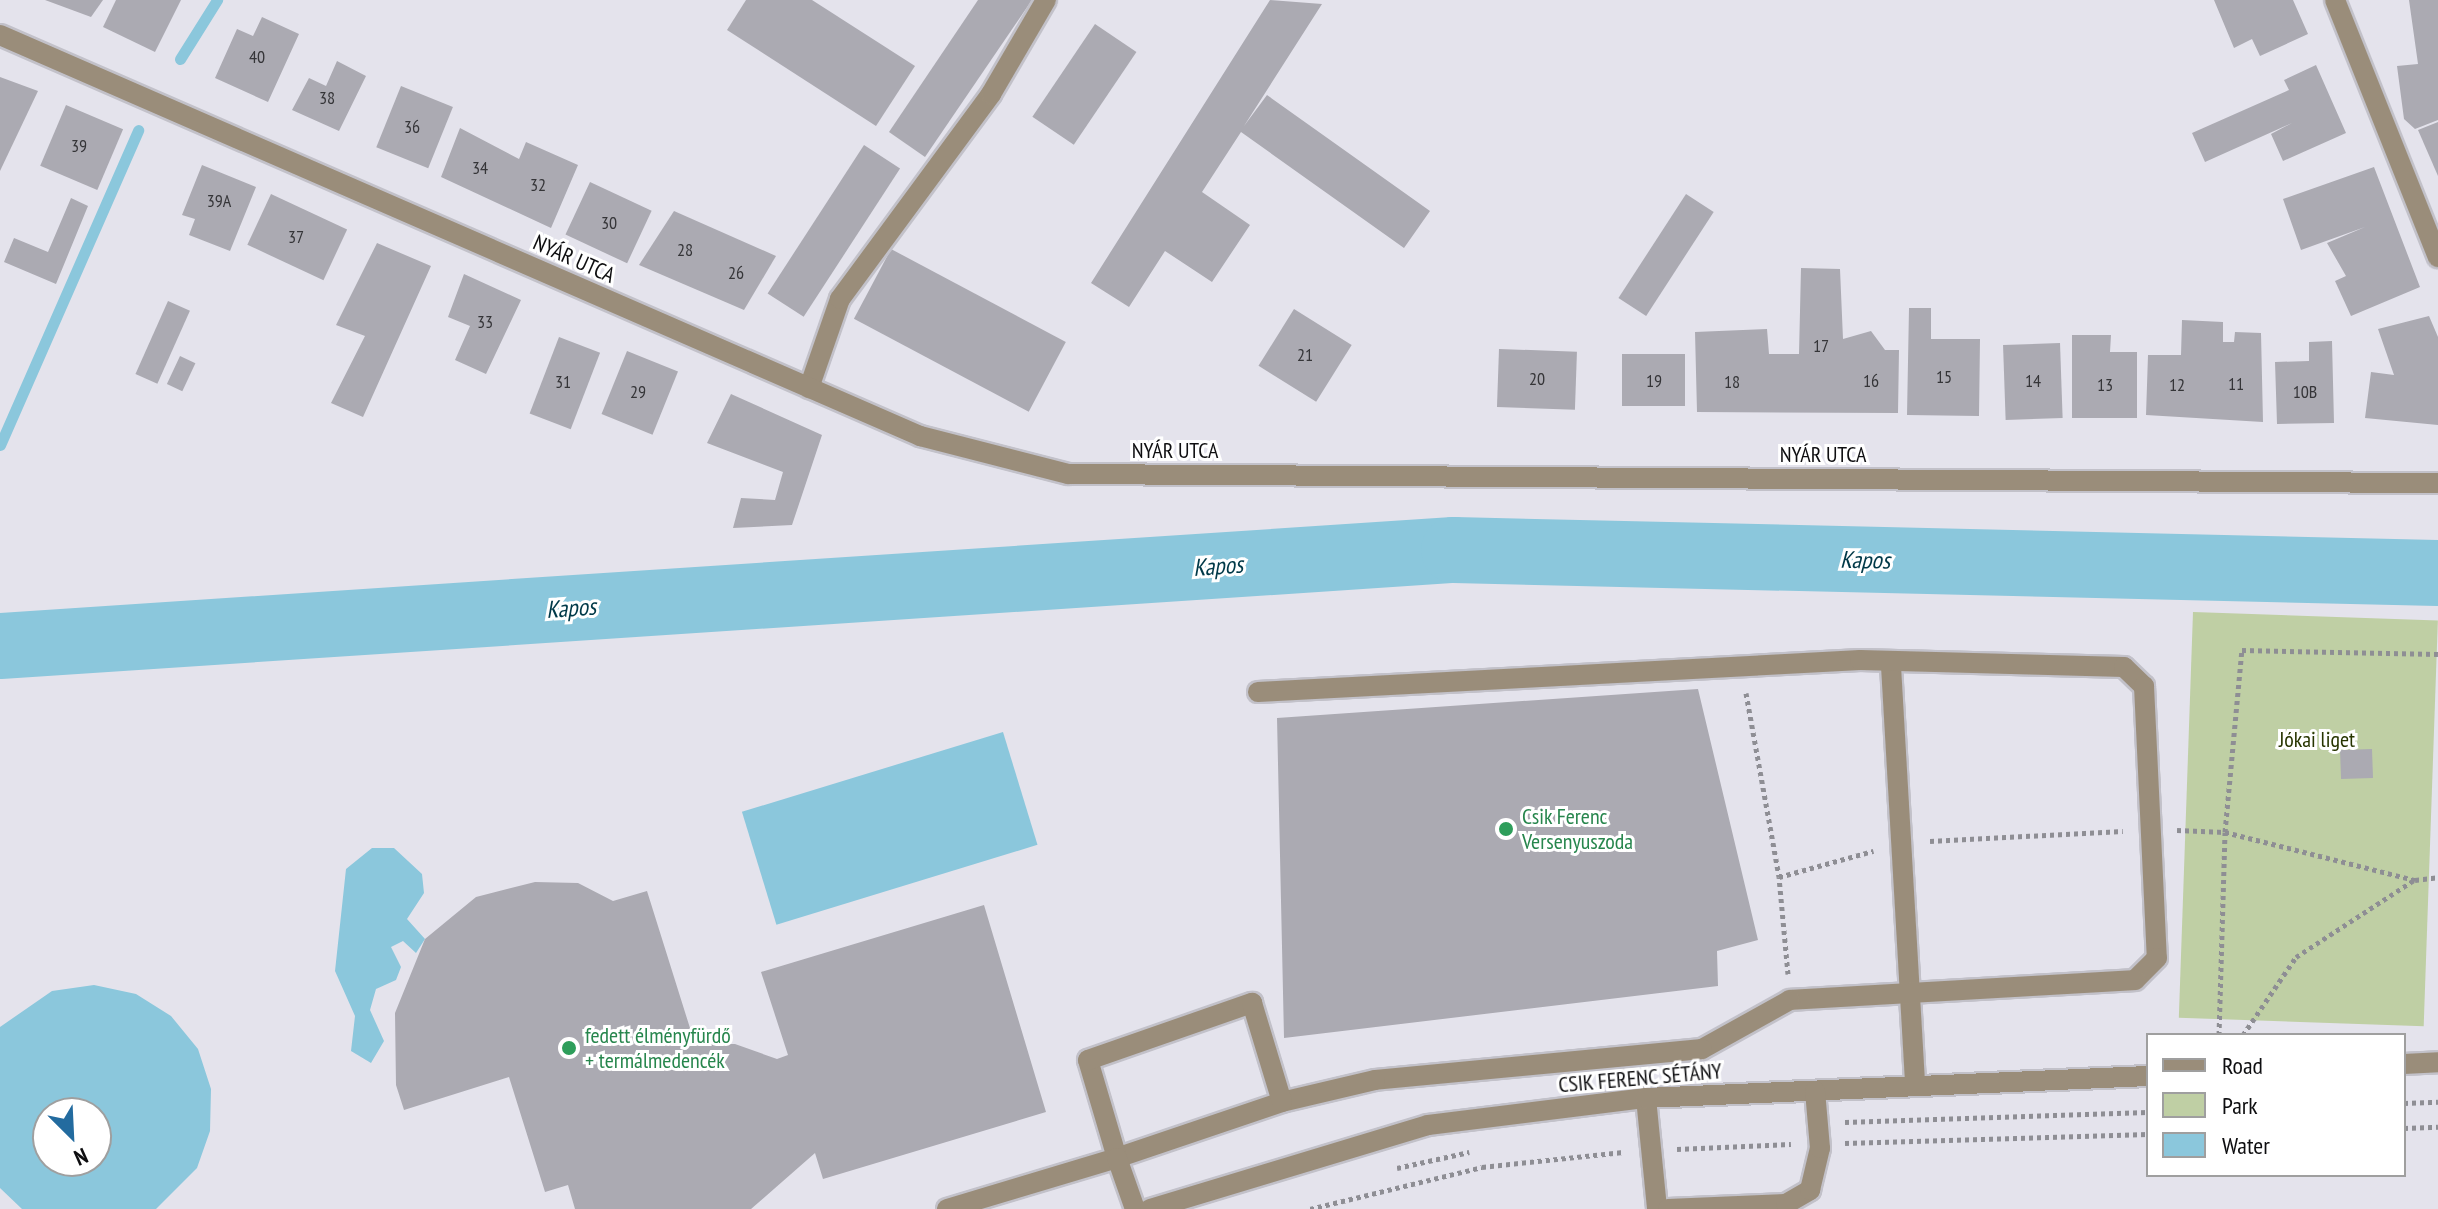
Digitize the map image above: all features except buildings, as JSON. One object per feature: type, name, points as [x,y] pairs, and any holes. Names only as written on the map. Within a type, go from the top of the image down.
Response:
[{"type":"street","points":[[809,388],[840,299],[991,94],[1046,0]]},
{"type":"street","points":[[2335,0],[2438,257]]},
{"type":"street","name":"NYÁR UTCA","points":[[0,35],[920,436],[1068,474],[2438,483]]},
{"type":"street","points":[[947,1209],[1117,1158],[1282,1102],[1375,1080],[1702,1049],[1790,1000],[2135,980],[2157,958],[2144,686],[2124,667],[1891,666],[1860,660],[1258,692]]},
{"type":"street","points":[[1891,666],[1915,1085]]},
{"type":"street","points":[[1135,1209],[1088,1060],[1252,1003],[1282,1102]]},
{"type":"street","points":[[2406,1064],[2438,1062]]},
{"type":"street","name":"CSIK FERENC SÉTÁNY","points":[[1150,1209],[1428,1125],[1646,1098],[2146,1076]]},
{"type":"street","points":[[1668,1209],[1786,1204],[1810,1190],[1817,1121],[1815,1091]]},
{"type":"street","points":[[1646,1098],[1657,1209]]},
{"type":"path","points":[[2219,1033],[2225,832],[2242,650],[2438,654]]},
{"type":"path","points":[[1741,666],[1779,877]]},
{"type":"path","points":[[2150,829],[2225,832],[2415,880],[2438,877]]},
{"type":"path","points":[[2244,1033],[2296,957],[2415,880]]},
{"type":"path","points":[[2406,1103],[2438,1102]]},
{"type":"path","points":[[1817,1121],[2146,1112]]},
{"type":"path","points":[[2406,1128],[2438,1127]]},
{"type":"path","points":[[1831,1144],[2146,1134]]},
{"type":"path","points":[[1310,1209],[1482,1167],[1651,1150],[1803,1144]]},
{"type":"path","points":[[1384,1170],[1482,1149]]},
{"type":"green space","name":"Jókai liget","points":[[2193,612],[2438,621],[2424,1026],[2179,1018]]},
{"type":"water","points":[[1003,732],[1037,845],[776,925],[742,812]]},
{"type":"water","points":[[372,848],[394,848],[422,874],[424,893],[407,919],[425,939],[416,953],[403,941],[391,947],[401,967],[396,980],[376,989],[370,1010],[384,1041],[371,1063],[351,1051],[355,1016],[335,971],[346,869]]},
{"type":"water","points":[[94,985],[136,994],[171,1016],[198,1049],[211,1089],[210,1131],[197,1168],[156,1209],[22,1209],[0,1188],[0,1027],[52,991]]},
{"type":"waterway","points":[[180,59],[217,0]]},
{"type":"waterway","points":[[0,445],[138,130]]},
{"type":"waterway","name":"Kapos","points":[[0,646],[1454,550],[2438,573]]},
{"type":"place","name":"Csik Ferenc Versenyuszoda","points":[[1506,829]]},
{"type":"place","name":"fedett élményfürdő + termálmedencék","points":[[569,1048]]}]
